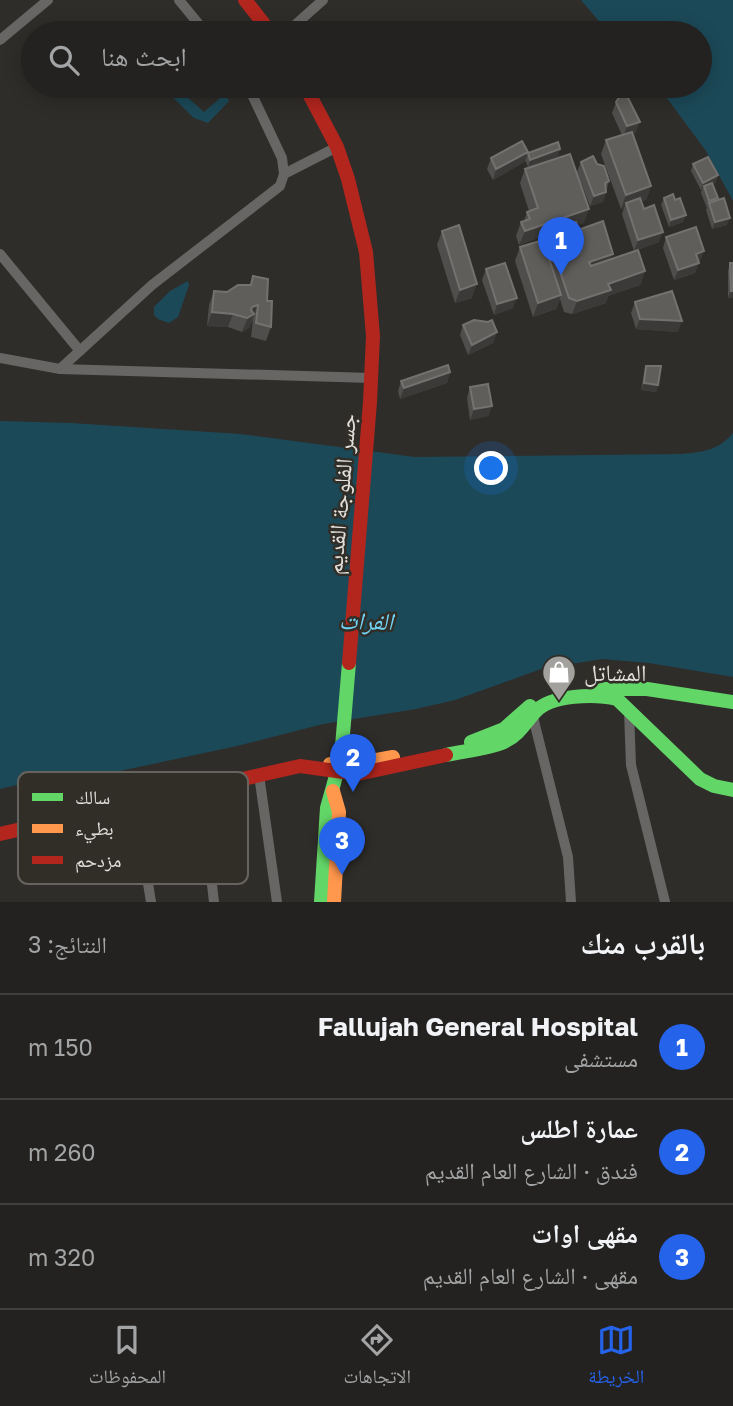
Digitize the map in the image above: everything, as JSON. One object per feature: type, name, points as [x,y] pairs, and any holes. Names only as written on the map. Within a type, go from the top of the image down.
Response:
[{"type":"street","points":[[23,21],[48,0]]},
{"type":"street","points":[[179,0],[196,21]]},
{"type":"street","points":[[245,0],[262,21]]},
{"type":"street","points":[[299,21],[323,0]]},
{"type":"street","points":[[0,40],[21,22]]},
{"type":"street","points":[[60,369],[152,285],[280,186],[284,174],[282,158],[254,98]]},
{"type":"street","name":"جسر الفلوجة القديم","points":[[311,98],[337,147],[351,191],[369,276],[373,336],[372,378],[338,766],[327,808],[321,902]]},
{"type":"street","points":[[284,174],[337,147]]},
{"type":"street","points":[[0,254],[80,351]]},
{"type":"street","points":[[0,358],[60,369],[372,378]]},
{"type":"street","points":[[571,902],[568,857],[532,710],[538,699],[550,695],[630,688],[733,702]]},
{"type":"street","points":[[630,688],[626,696],[631,765],[665,902]]},
{"type":"street","points":[[248,777],[305,765],[338,766],[481,740],[510,726],[532,710],[584,696],[612,697],[627,708],[700,779],[714,786],[733,790]]},
{"type":"street","points":[[240,772],[292,760],[312,760],[338,766]]},
{"type":"street","points":[[259,775],[277,902]]},
{"type":"street","points":[[332,790],[339,812],[334,902]]},
{"type":"street","points":[[0,828],[18,824]]},
{"type":"street","points":[[0,834],[18,830]]},
{"type":"street","points":[[148,884],[151,902]]},
{"type":"street","points":[[212,884],[214,902]]},
{"type":"water","points":[[581,0],[733,0],[733,201],[706,151],[667,98],[712,98],[712,21],[599,21]]},
{"type":"water","points":[[173,98],[188,98],[204,112],[220,98],[227,98],[229,101],[208,123],[194,118]]},
{"type":"water","points":[[188,281],[178,317],[169,323],[158,319],[154,315],[154,307],[170,291]]},
{"type":"water","name":"الفرات","points":[[0,421],[240,434],[415,457],[682,454],[710,449],[733,433],[733,677],[649,663],[602,659],[544,668],[455,700],[323,724],[115,772],[18,772],[18,785],[0,789]]},
{"type":"building","points":[[619,98],[628,98],[640,122],[627,126],[616,102]]},
{"type":"building","points":[[632,132],[651,186],[626,195],[606,140]]},
{"type":"building","points":[[522,141],[528,152],[496,169],[491,158]]},
{"type":"building","points":[[558,142],[560,149],[530,160],[528,153]]},
{"type":"building","points":[[570,154],[589,209],[525,231],[521,222],[530,219],[527,212],[538,208],[525,169]]},
{"type":"building","points":[[593,156],[597,164],[604,166],[609,181],[605,183],[606,192],[594,196],[581,162]]},
{"type":"building","points":[[708,157],[718,175],[703,183],[693,164]]},
{"type":"building","points":[[712,183],[718,198],[709,201],[704,186]]},
{"type":"building","points":[[673,194],[675,200],[680,198],[686,215],[671,220],[664,198]]},
{"type":"building","points":[[640,198],[644,209],[654,205],[663,232],[638,240],[626,203]]},
{"type":"building","points":[[724,198],[730,218],[715,222],[709,203]]},
{"type":"building","points":[[603,221],[613,254],[589,262],[591,266],[638,250],[645,271],[608,284],[611,290],[577,301],[569,298],[548,236],[569,229],[570,233]]},
{"type":"building","points":[[576,222],[578,229],[548,236],[546,243],[541,231],[556,226],[557,230]]},
{"type":"building","points":[[459,225],[477,284],[460,290],[442,231]]},
{"type":"building","points":[[696,227],[704,251],[696,254],[699,263],[678,270],[666,237]]},
{"type":"building","points":[[543,240],[561,295],[538,303],[520,247]]},
{"type":"building","points":[[505,263],[517,298],[497,304],[486,269]]},
{"type":"building","points":[[730,263],[733,263],[733,291],[731,291]]},
{"type":"building","points":[[253,276],[268,279],[267,301],[272,301],[271,327],[256,323],[258,305],[252,307],[254,314],[247,318],[212,312],[214,291],[227,292],[238,285],[251,285]]},
{"type":"building","points":[[672,291],[682,321],[640,319],[635,302]]},
{"type":"building","points":[[474,320],[492,320],[497,332],[472,345],[463,325]]},
{"type":"building","points":[[448,365],[450,372],[404,388],[401,381]]},
{"type":"building","points":[[646,366],[661,366],[658,385],[644,383]]},
{"type":"building","points":[[488,384],[492,406],[474,409],[470,387]]},
{"type":"traffic: fast","points":[[321,902],[327,808],[341,758],[349,663]]},
{"type":"traffic: fast","points":[[596,689],[647,689],[733,702]]},
{"type":"traffic: fast","points":[[446,755],[504,742],[518,732],[542,706],[552,702],[574,697],[608,697],[617,699],[700,779],[714,786],[733,790]]},
{"type":"traffic: fast","points":[[471,742],[504,729],[530,706]]},
{"type":"traffic: slow","points":[[330,764],[349,765],[393,757]]},
{"type":"traffic: slow","points":[[333,791],[339,812],[334,902]]},
{"type":"traffic: jam","points":[[245,0],[262,21]]},
{"type":"traffic: jam","points":[[311,98],[337,147],[348,179],[366,252],[373,336],[349,663]]},
{"type":"traffic: jam","points":[[248,778],[300,766],[358,774],[446,755]]},
{"type":"traffic: jam","points":[[0,834],[18,830]]},
{"type":"place","name":"Fallujah General Hospital","points":[[561,275]]},
{"type":"place","name":"المشاتل","points":[[559,702]]},
{"type":"place","name":"عمارة اطلس","points":[[353,792]]},
{"type":"place","name":"مقهى اوات","points":[[342,875]]}]
